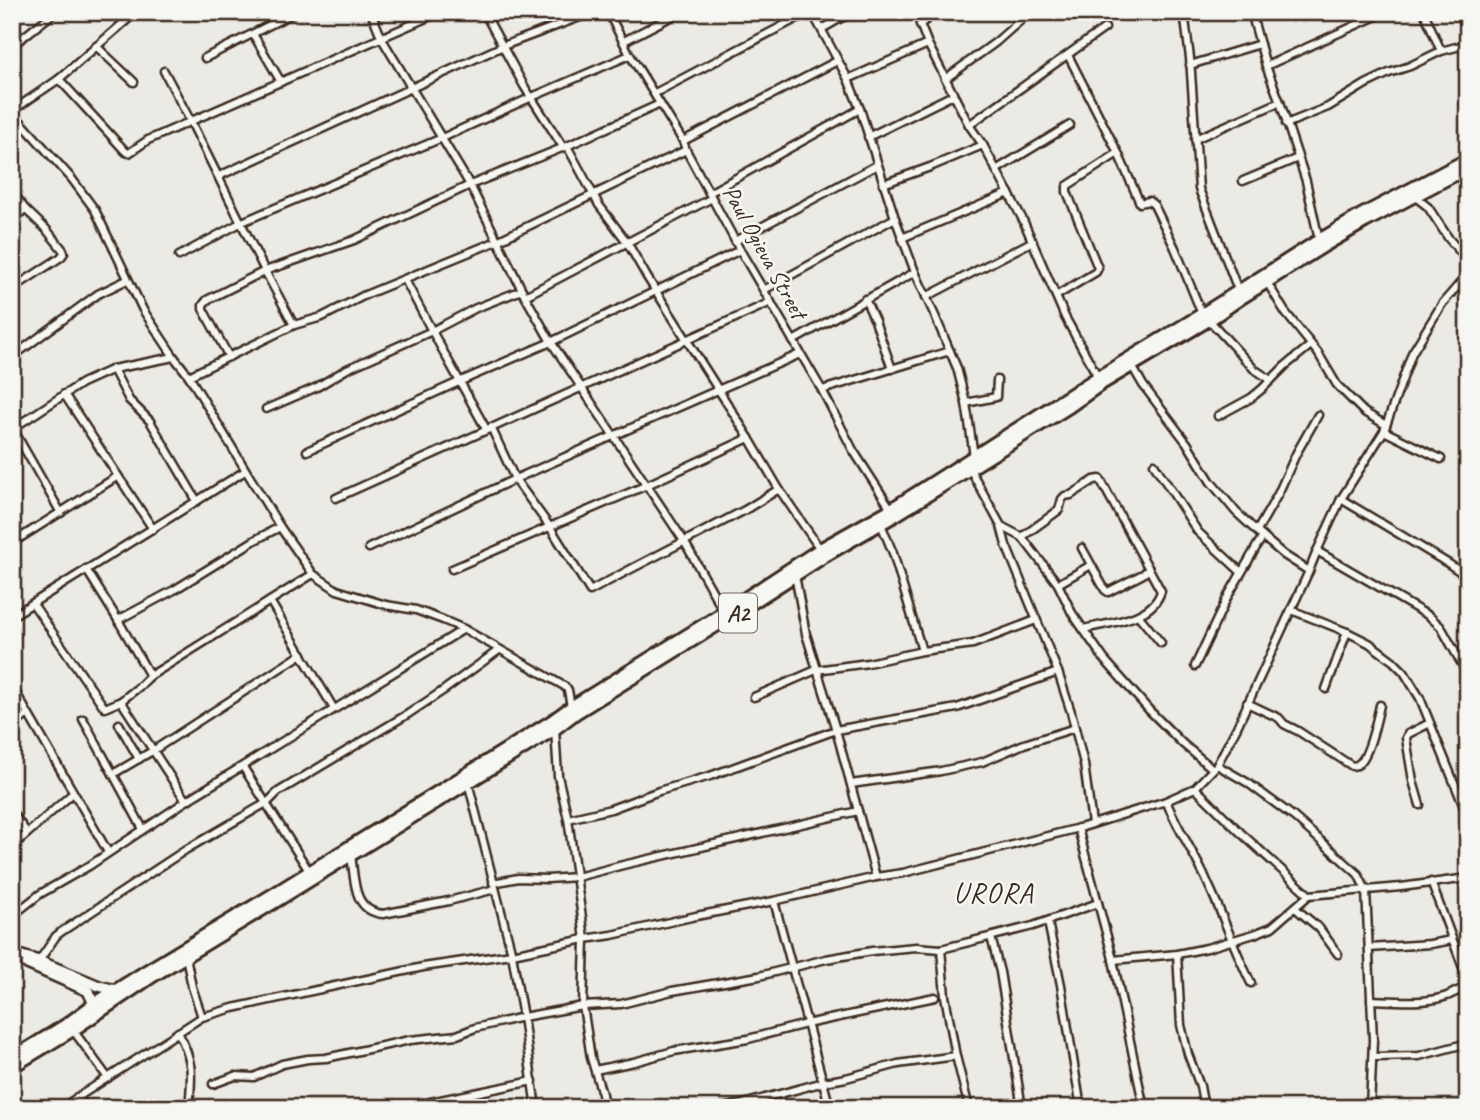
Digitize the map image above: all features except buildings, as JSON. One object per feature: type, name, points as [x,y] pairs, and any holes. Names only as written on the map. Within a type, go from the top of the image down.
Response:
[{"type":"highway","name":"A2","points":[[19,1057],[73,1030],[119,997],[555,729],[825,556],[970,469],[1206,317],[1238,290],[1361,215],[1468,159]]},
{"type":"highway","name":"A2","points":[[12,1067],[19,1057],[116,990],[539,729],[820,549],[891,509],[1098,377],[1206,317],[1365,222],[1468,168]]},
{"type":"street","points":[[12,46],[55,12]]},
{"type":"street","points":[[136,12],[59,79],[12,112],[72,179],[95,210],[143,310],[189,376],[280,527],[313,574],[337,590],[386,605],[416,610],[464,629],[564,686],[568,690],[571,707]]},
{"type":"street","points":[[205,58],[295,12]]},
{"type":"street","points":[[370,12],[382,38],[470,185],[523,293],[551,342],[684,541],[724,612]]},
{"type":"street","points":[[59,79],[125,152],[134,151],[148,140],[440,12]]},
{"type":"street","points":[[485,12],[531,97],[565,146],[599,205],[627,242],[779,489],[820,549]]},
{"type":"street","points":[[219,176],[503,46],[593,12]]},
{"type":"street","name":"Paul Ogieva Street","points":[[608,12],[630,55],[682,141],[735,242],[822,390],[853,450],[891,509]]},
{"type":"street","points":[[624,41],[680,12]]},
{"type":"street","points":[[655,93],[810,12],[848,79],[902,238],[957,368],[966,403],[974,456]]},
{"type":"street","points":[[822,29],[856,12]]},
{"type":"street","points":[[922,12],[920,24],[928,44],[1009,193],[1033,241],[1065,317],[1098,377]]},
{"type":"street","points":[[920,24],[939,12]]},
{"type":"street","points":[[945,79],[996,42],[1030,12]]},
{"type":"street","points":[[1184,12],[1199,190],[1238,290]]},
{"type":"street","points":[[1266,66],[1385,12]]},
{"type":"street","points":[[1424,12],[1441,51]]},
{"type":"street","points":[[1254,13],[1266,66],[1306,181],[1319,240]]},
{"type":"street","points":[[970,125],[1105,28]]},
{"type":"street","points":[[253,34],[281,82]]},
{"type":"street","points":[[848,79],[928,44]]},
{"type":"street","points":[[1190,65],[1260,44]]},
{"type":"street","points":[[1286,124],[1328,107],[1389,72],[1410,66],[1441,51],[1468,44]]},
{"type":"street","points":[[96,46],[134,82]]},
{"type":"street","points":[[179,256],[242,222],[630,55]]},
{"type":"street","points":[[1068,55],[1140,203],[1149,201],[1154,205],[1206,317],[1247,362],[1272,380]]},
{"type":"street","points":[[682,141],[838,61]]},
{"type":"street","points":[[164,71],[294,325]]},
{"type":"street","points":[[868,137],[954,95]]},
{"type":"street","points":[[1195,139],[1280,102]]},
{"type":"street","points":[[229,357],[203,309],[202,305],[207,300],[265,271],[354,240],[470,185],[660,104]]},
{"type":"street","points":[[266,408],[317,387],[347,369],[476,309],[523,293],[627,242],[860,109]]},
{"type":"street","points":[[996,170],[1070,125]]},
{"type":"street","points":[[883,184],[983,145]]},
{"type":"street","points":[[189,376],[294,325],[322,317],[365,295],[497,241],[686,150]]},
{"type":"street","points":[[1056,296],[1096,272],[1098,268],[1067,192],[1067,186],[1118,153]]},
{"type":"street","points":[[1243,181],[1298,158]]},
{"type":"street","points":[[735,242],[877,165]]},
{"type":"street","points":[[12,191],[64,253],[12,289]]},
{"type":"street","points":[[902,238],[1009,193]]},
{"type":"street","points":[[1414,196],[1428,207],[1449,239],[1468,261]]},
{"type":"street","points":[[12,220],[25,209]]},
{"type":"street","points":[[764,290],[895,218]]},
{"type":"street","points":[[926,297],[1033,241]]},
{"type":"street","points":[[307,452],[551,342],[740,250]]},
{"type":"street","points":[[793,341],[915,272]]},
{"type":"street","points":[[61,1108],[202,1017],[423,967],[612,935],[903,873],[1092,824],[1166,801],[1195,788],[1215,767],[1310,571],[1341,499],[1385,428],[1412,353],[1442,304],[1468,274]]},
{"type":"street","points":[[405,279],[515,479],[550,527],[590,591],[745,510],[779,489]]},
{"type":"street","points":[[12,357],[97,294],[127,280]]},
{"type":"street","points":[[1266,282],[1337,385],[1385,428],[1441,458]]},
{"type":"street","points":[[864,299],[892,369]]},
{"type":"street","points":[[336,498],[771,302]]},
{"type":"street","points":[[1218,416],[1251,398],[1311,345]]},
{"type":"street","points":[[822,390],[950,351]]},
{"type":"street","points":[[369,548],[515,479],[800,354]]},
{"type":"street","points":[[61,513],[13,429],[82,383],[113,369],[174,357]]},
{"type":"street","points":[[1132,366],[1187,443],[1211,482],[1236,512],[1284,555],[1310,571]]},
{"type":"street","points":[[113,369],[129,400],[157,431],[197,501]]},
{"type":"street","points":[[966,403],[996,397],[997,380]]},
{"type":"street","points":[[64,394],[153,529]]},
{"type":"street","points":[[1257,531],[1279,494],[1296,454],[1318,415]]},
{"type":"street","points":[[453,569],[749,438]]},
{"type":"street","points":[[1154,464],[1198,532],[1241,572]]},
{"type":"street","points":[[970,469],[1002,526],[1006,545],[1058,672],[1084,764],[1092,824]]},
{"type":"street","points":[[12,616],[245,471]]},
{"type":"street","points":[[12,543],[118,476]]},
{"type":"street","points":[[1022,537],[1059,510],[1065,496],[1100,479],[1161,591],[1153,606],[1138,615],[1083,629]]},
{"type":"street","points":[[1341,499],[1468,577]]},
{"type":"street","points":[[881,524],[893,553],[922,651]]},
{"type":"street","points":[[1002,526],[1022,537],[1058,584],[1072,613],[1104,659],[1183,744],[1215,767],[1248,783],[1294,817],[1358,874],[1366,890],[1369,948],[1374,1057],[1370,1108]]},
{"type":"street","points":[[118,620],[280,527]]},
{"type":"street","points":[[1195,666],[1241,572],[1264,537]]},
{"type":"street","points":[[1082,548],[1108,592],[1149,569]]},
{"type":"street","points":[[1317,551],[1429,616],[1441,627],[1468,676]]},
{"type":"street","points":[[1058,584],[1091,565]]},
{"type":"street","points":[[86,569],[150,676]]},
{"type":"street","points":[[33,604],[104,707],[108,707],[121,701],[150,676],[313,574]]},
{"type":"street","points":[[795,575],[806,634],[836,730],[876,877]]},
{"type":"street","points":[[270,601],[334,709]]},
{"type":"street","points":[[1290,610],[1369,643],[1404,672],[1420,698],[1465,802],[1468,817]]},
{"type":"street","points":[[1138,615],[1161,643]]},
{"type":"street","points":[[754,697],[816,670],[972,644],[1035,620]]},
{"type":"street","points":[[12,916],[40,894],[89,866],[186,801],[464,629]]},
{"type":"street","points":[[1326,689],[1347,632]]},
{"type":"street","points":[[39,961],[61,932],[187,849],[267,803],[278,792],[408,714],[499,650]]},
{"type":"street","points":[[113,774],[302,654]]},
{"type":"street","points":[[568,819],[710,776],[836,730],[957,708],[1058,672]]},
{"type":"street","points":[[12,686],[108,852]]},
{"type":"street","points":[[121,701],[186,801]]},
{"type":"street","points":[[1247,703],[1279,718],[1284,724],[1352,766],[1360,763],[1372,741],[1380,705]]},
{"type":"street","points":[[12,726],[28,713]]},
{"type":"street","points":[[83,719],[143,829]]},
{"type":"street","points":[[1420,806],[1406,738],[1408,734],[1430,723]]},
{"type":"street","points":[[119,724],[139,759]]},
{"type":"street","points":[[850,784],[941,771],[982,762],[1024,744],[1075,728]]},
{"type":"street","points":[[555,729],[558,776],[568,819],[585,939],[583,1006],[591,1058],[604,1108]]},
{"type":"street","points":[[243,767],[309,872]]},
{"type":"street","points":[[468,782],[512,954],[536,1108]]},
{"type":"street","points":[[1195,788],[1309,895]]},
{"type":"street","points":[[12,847],[73,793]]},
{"type":"street","points":[[1166,801],[1203,873],[1251,983]]},
{"type":"street","points":[[351,855],[358,900],[367,909],[383,914],[449,901],[517,878],[577,877],[623,864],[858,811]]},
{"type":"street","points":[[12,812],[27,833]]},
{"type":"street","points":[[1078,828],[1113,960],[1144,1108]]},
{"type":"street","points":[[1113,960],[1177,954],[1232,941],[1272,927],[1309,895],[1468,878]]},
{"type":"street","points":[[1371,1000],[1426,1000],[1445,996],[1468,983],[1431,882]]},
{"type":"street","points":[[774,901],[830,1108]]},
{"type":"street","points":[[213,1084],[235,1076],[254,1077],[282,1064],[326,1058],[410,1040],[457,1035],[475,1028],[583,1006],[621,1004],[826,959],[916,947],[941,949],[1048,922],[1098,903]]},
{"type":"street","points":[[1295,908],[1319,928],[1338,954]]},
{"type":"street","points":[[1048,922],[1081,1108]]},
{"type":"street","points":[[991,937],[1002,984],[1022,1108]]},
{"type":"street","points":[[1369,948],[1452,940]]},
{"type":"street","points":[[941,949],[945,996],[969,1108]]},
{"type":"street","points":[[12,953],[116,990]]},
{"type":"street","points":[[1177,954],[1181,1025],[1204,1108]]},
{"type":"street","points":[[186,956],[202,1017]]},
{"type":"street","points":[[15,962],[35,967],[88,991],[94,1004]]},
{"type":"street","points":[[595,1070],[935,997]]},
{"type":"street","points":[[73,1030],[108,1078]]},
{"type":"street","points":[[178,1032],[188,1050],[191,1068],[189,1108]]},
{"type":"street","points":[[1374,1057],[1419,1056],[1468,1043]]},
{"type":"street","points":[[722,1108],[898,1064],[956,1056]]},
{"type":"street","points":[[401,1108],[533,1081]]},
{"type":"street","points":[[77,1097],[86,1108]]},
{"type":"street","points":[[1424,1108],[1468,1106]]},
{"type":"district","name":"URORA","points":[[994,892]]}]
